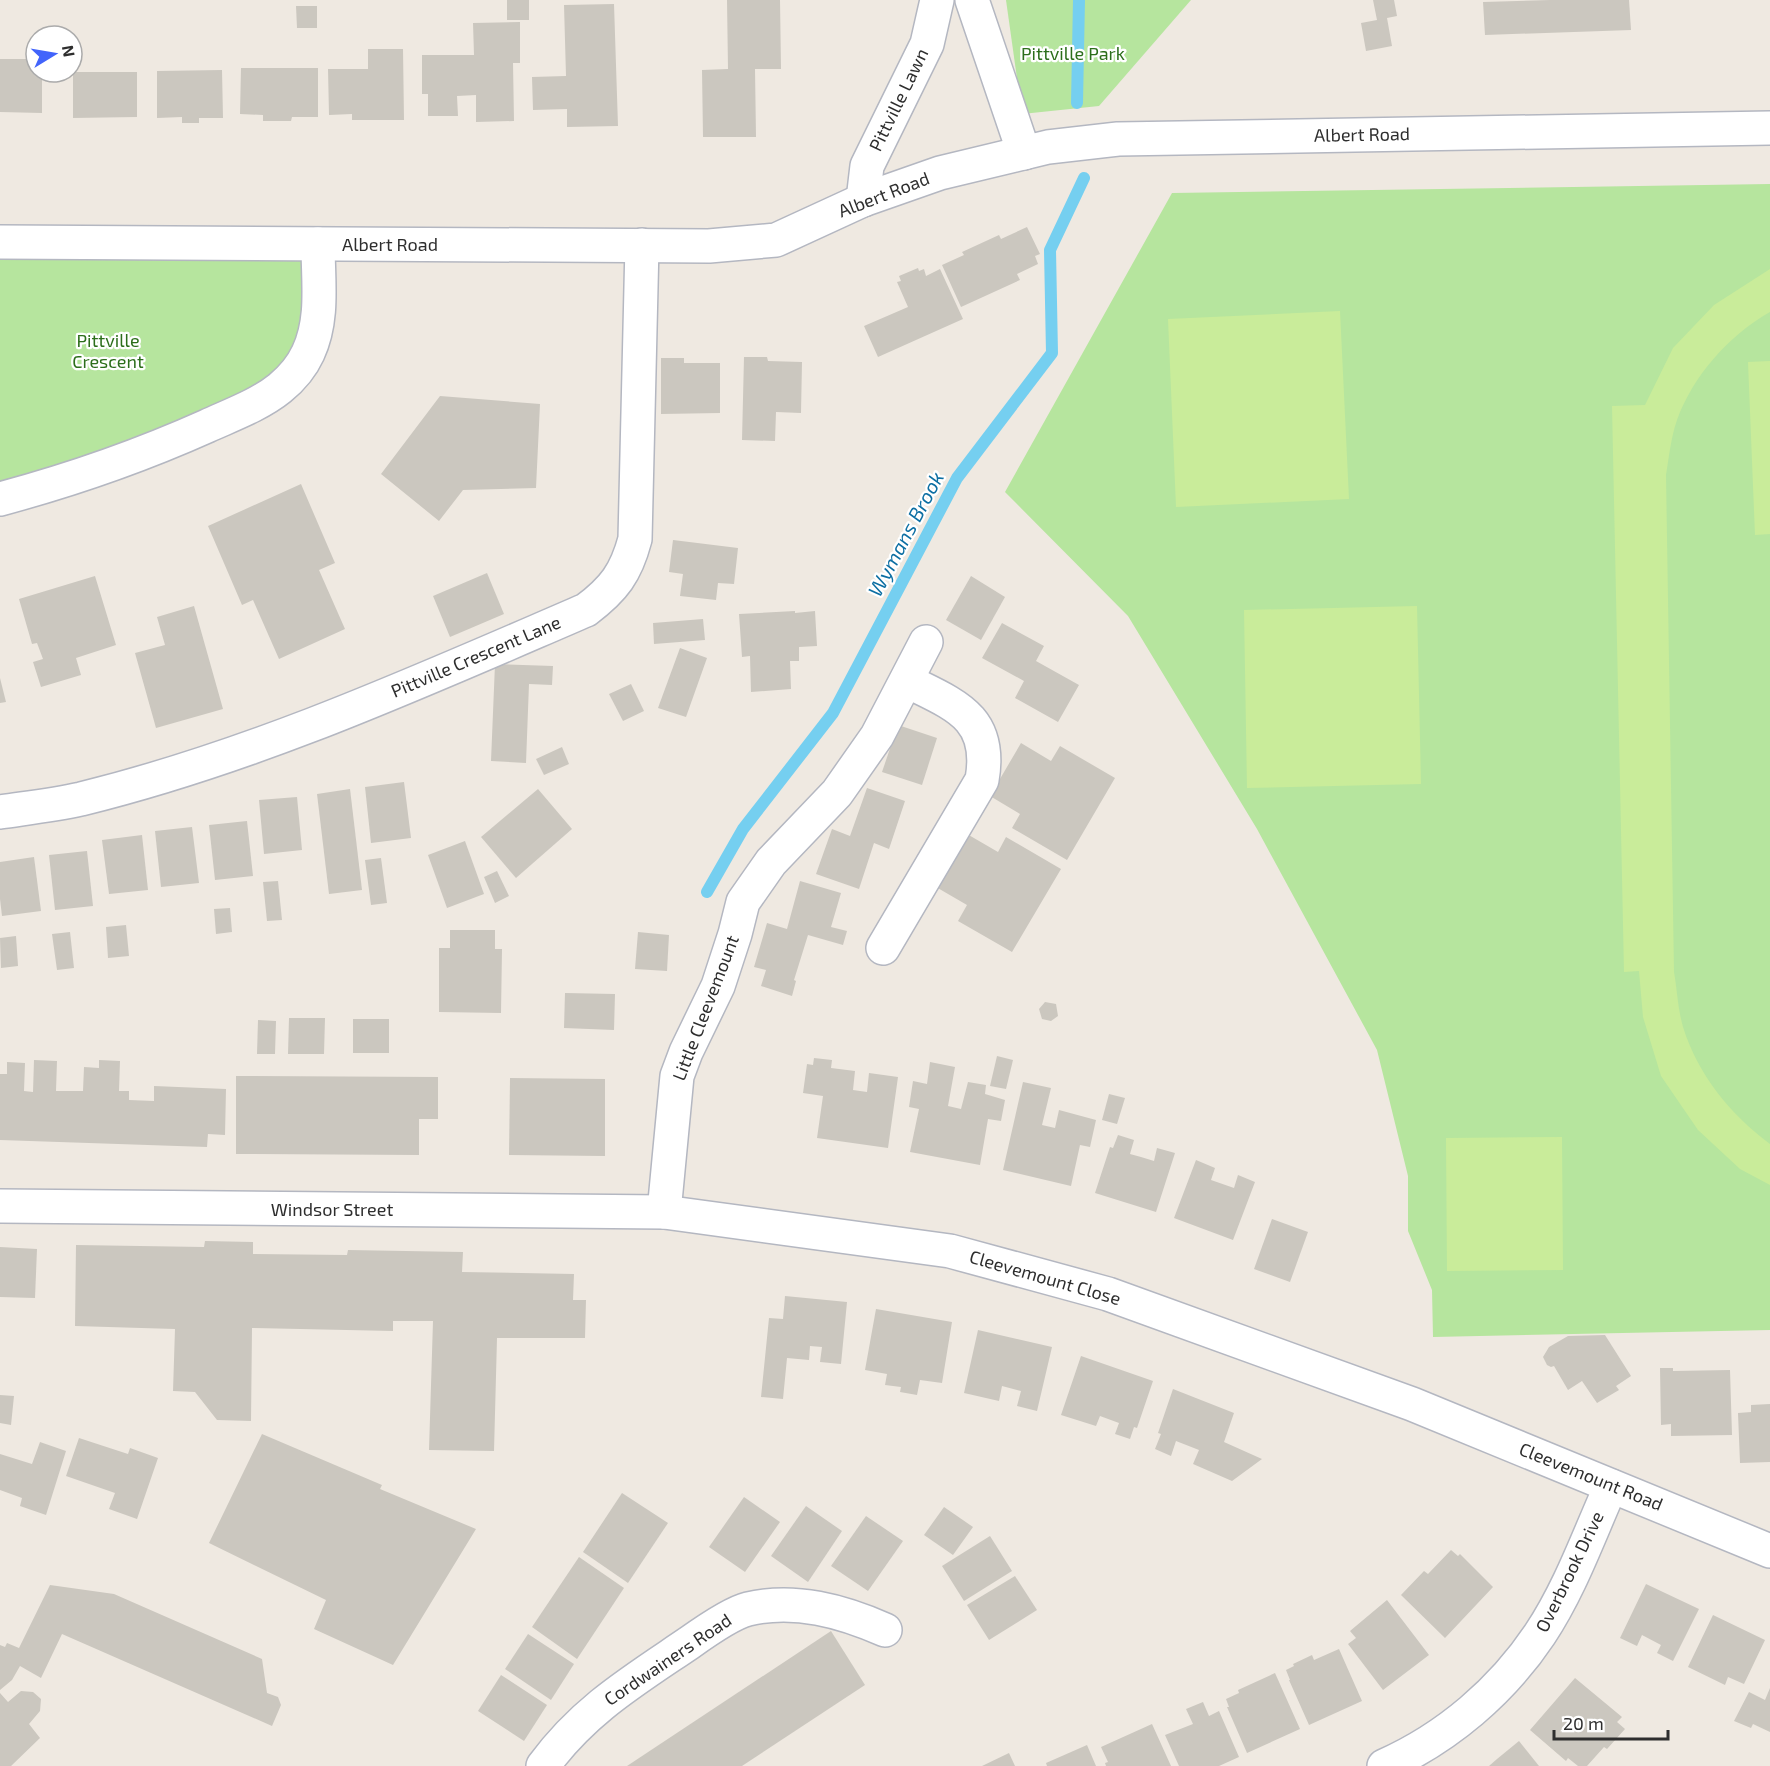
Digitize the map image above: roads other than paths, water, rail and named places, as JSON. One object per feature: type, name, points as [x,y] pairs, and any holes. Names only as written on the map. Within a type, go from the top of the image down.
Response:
[{"type":"street","name":"Pittville Lawn","points":[[863,200],[867,166],[927,44],[937,0]]},
{"type":"street","points":[[972,0],[1024,153]]},
{"type":"street","name":"Albert Road","points":[[0,242],[709,246],[776,240],[863,200],[940,173],[1048,147],[1118,139],[1770,128]]},
{"type":"street","points":[[0,499],[99,470],[159,447],[235,413],[280,388],[295,373],[307,355],[314,338],[318,320],[318,244]]},
{"type":"street","name":"Pittville Crescent Lane","points":[[0,812],[78,799],[164,776],[256,746],[355,708],[586,610],[605,596],[620,578],[630,559],[635,539],[642,245]]},
{"type":"street","name":"Little Cleevemount","points":[[664,1212],[677,1076],[718,986],[743,902],[771,862],[837,793],[877,736],[927,642]]},
{"type":"street","points":[[883,948],[982,780],[985,764],[984,748],[979,732],[964,712],[907,681]]},
{"type":"street","name":"Windsor Street","points":[[0,1206],[664,1212]]},
{"type":"street","name":"Cleevemount Close","points":[[664,1212],[950,1251],[1108,1294],[1412,1404]]},
{"type":"street","name":"Cleevemount Road","points":[[1412,1404],[1770,1551]]},
{"type":"street","name":"Overbrook Drive","points":[[1384,1766],[1424,1745],[1453,1726],[1480,1704],[1512,1671],[1540,1634],[1563,1593],[1611,1486]]},
{"type":"street","name":"Cordwainers Road","points":[[543,1766],[586,1716],[632,1680],[708,1630],[746,1609],[787,1604],[807,1606],[827,1610],[885,1630]]},
{"type":"waterway","name":"Wymans Brook","points":[[1077,103],[1079,0]]},
{"type":"waterway","name":"Wymans Brook","points":[[707,892],[743,829],[833,713],[957,478],[1052,353],[1050,250],[1084,178]]},
{"type":"park label","name":"Pittville Park","points":[[1073,54]]},
{"type":"park label","name":"Pittville Crescent","points":[[108,351]]}]
